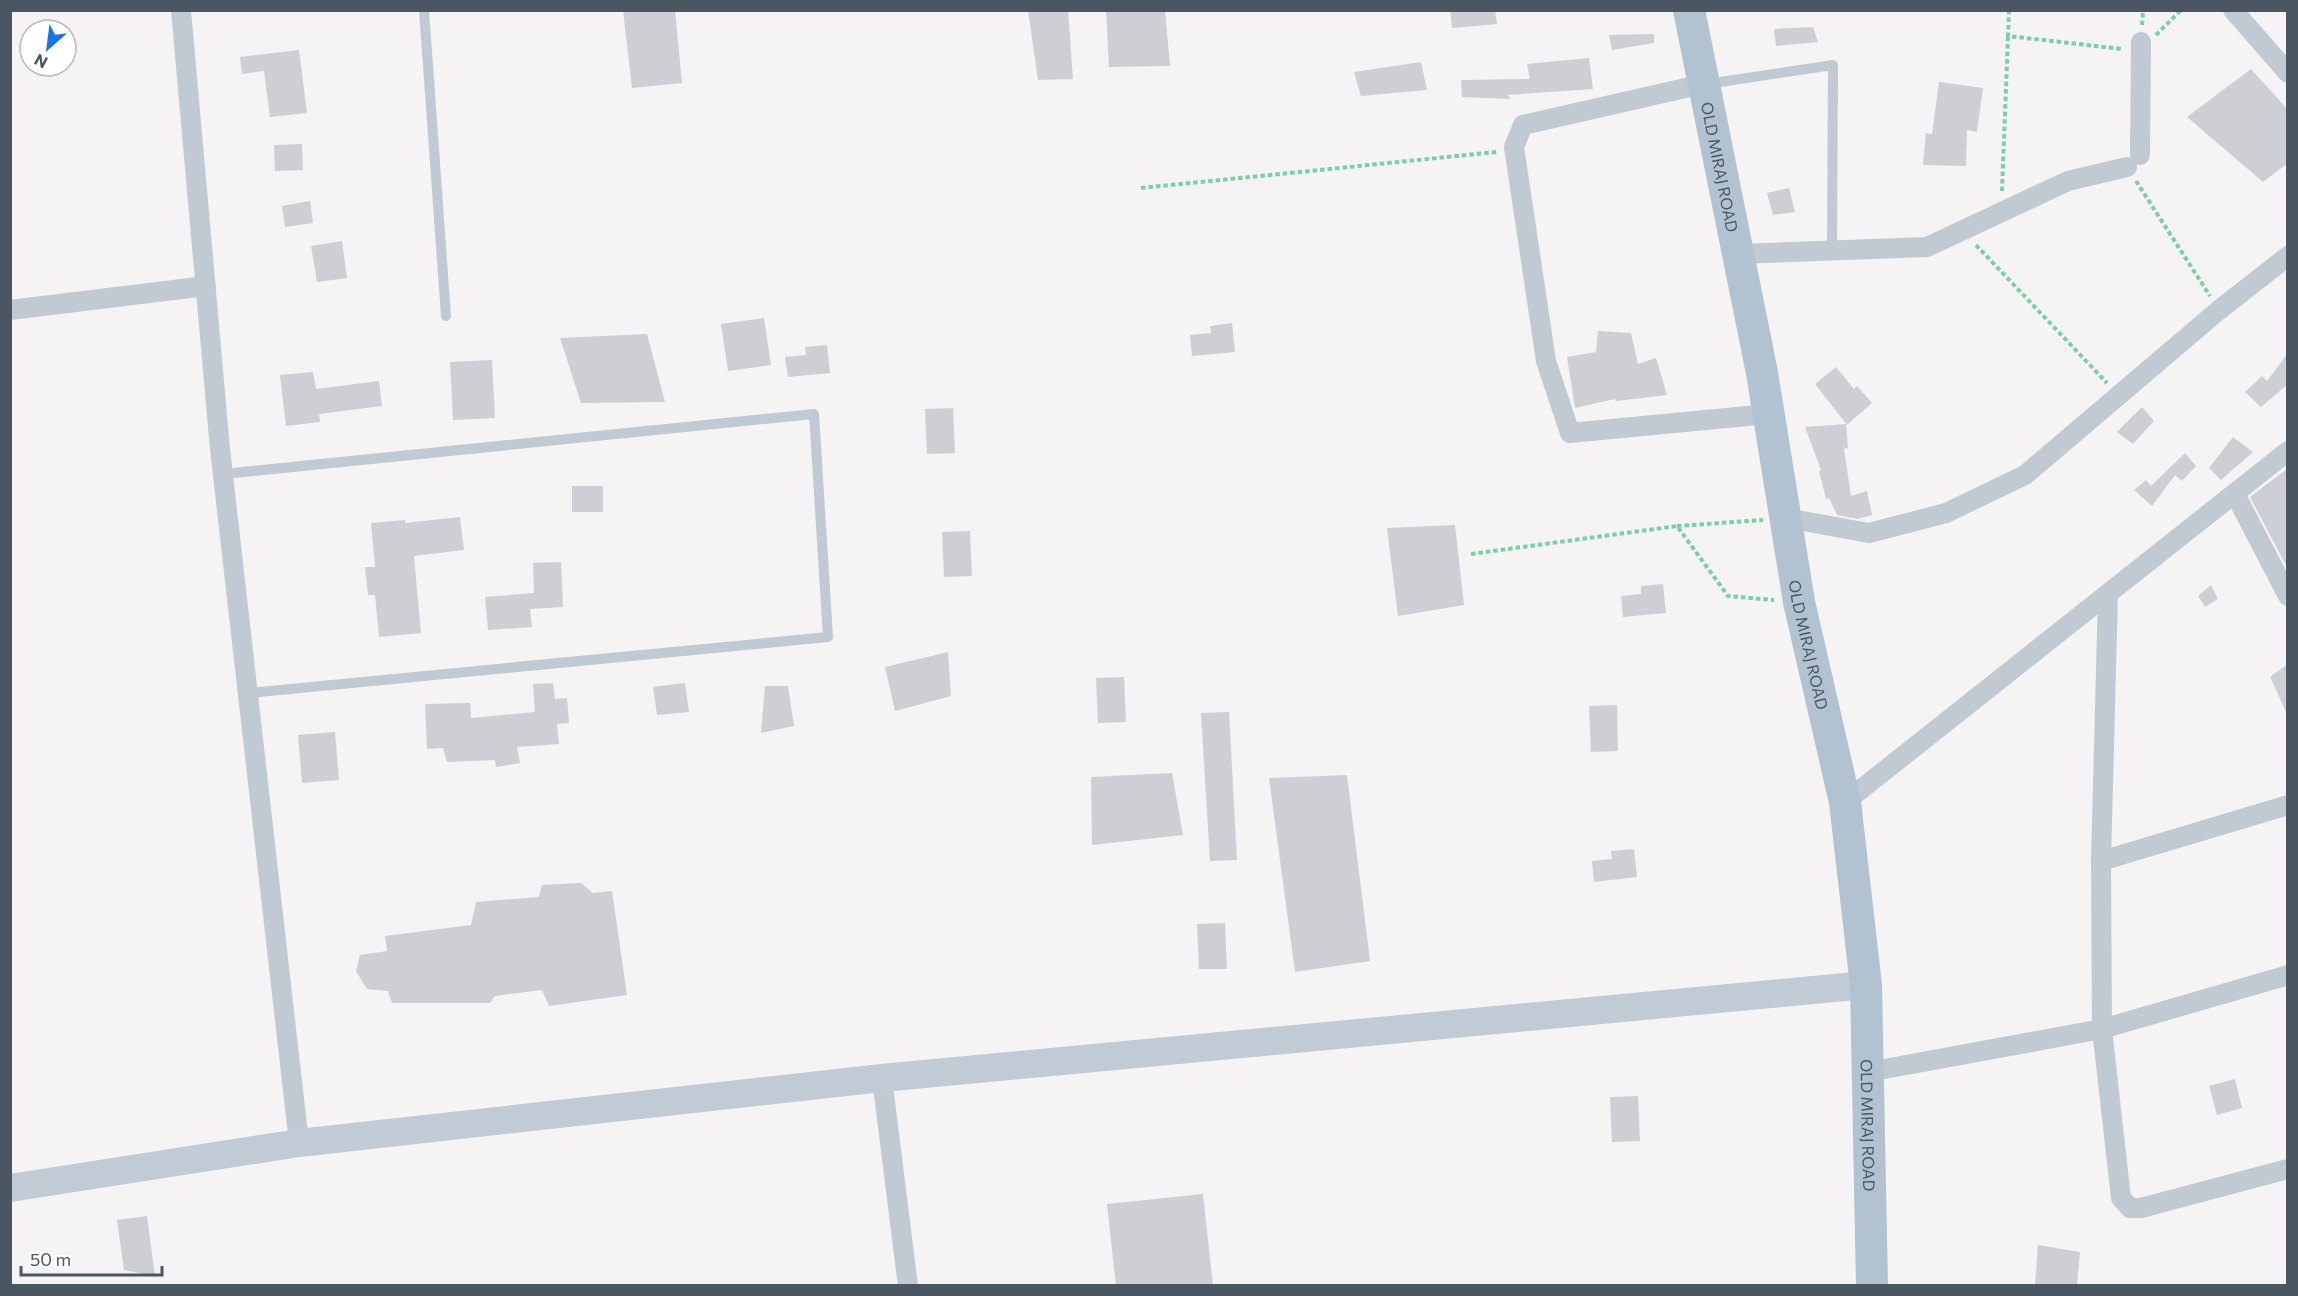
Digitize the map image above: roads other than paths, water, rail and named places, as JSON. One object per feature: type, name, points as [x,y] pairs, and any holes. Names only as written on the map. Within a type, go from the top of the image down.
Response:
[{"type":"main road","name":"OLD MIRAJ ROAD","points":[[1689,10],[1768,414],[1799,602],[1845,802],[1866,985],[1872,1286]]},
{"type":"main road","points":[[10,1188],[298,1143],[882,1078],[1866,985]]},
{"type":"street","points":[[181,10],[223,474],[298,1143]]},
{"type":"street","points":[[2232,10],[2288,74]]},
{"type":"street","points":[[1738,254],[1927,247],[2068,180],[2133,161],[2140,45]]},
{"type":"street","points":[[1703,84],[1523,124],[1514,147],[1546,361],[1570,433],[1768,414]]},
{"type":"street","points":[[1786,519],[1869,533],[1946,513],[2025,476],[2219,310],[2288,255]]},
{"type":"street","points":[[10,310],[206,286]]},
{"type":"street","points":[[1845,802],[2288,451]]},
{"type":"street","points":[[2235,494],[2288,596]]},
{"type":"street","points":[[2108,594],[2100,861],[2102,1029],[2121,1198],[2130,1208],[2142,1208],[2288,1169]]},
{"type":"street","points":[[2100,861],[2288,805]]},
{"type":"street","points":[[1868,1072],[2102,1029],[2288,975]]},
{"type":"street","points":[[882,1078],[908,1286]]},
{"type":"lane","points":[[424,10],[446,316]]},
{"type":"lane","points":[[1703,84],[1833,65],[1832,250]]},
{"type":"lane","points":[[223,474],[814,414],[828,637],[248,693]]}]
